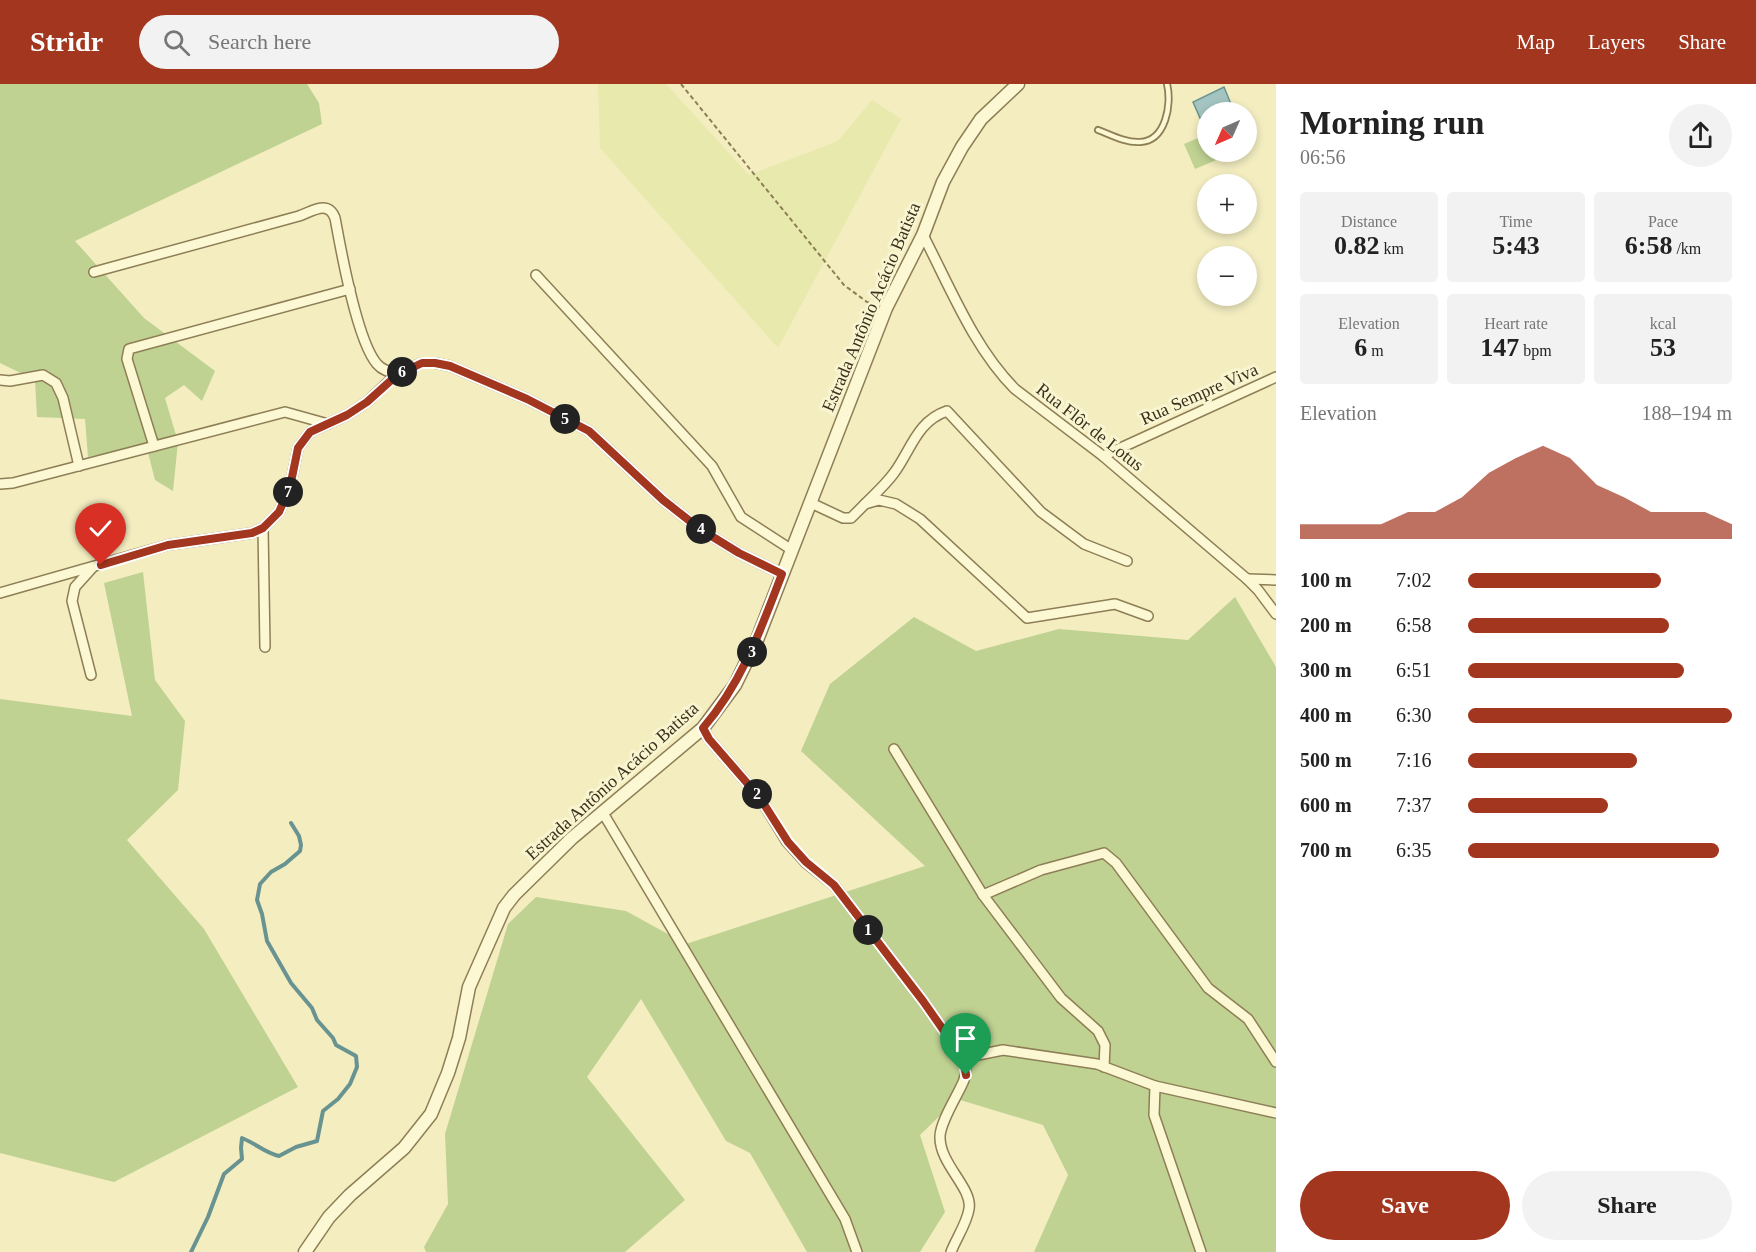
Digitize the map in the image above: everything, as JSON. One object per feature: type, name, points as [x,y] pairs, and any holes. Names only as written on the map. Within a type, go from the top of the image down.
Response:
[{"type":"street","name":"Estrada Antônio Acácio Batista","points":[[305,1252],[329,1217],[350,1195],[404,1148],[431,1114],[459,1038],[469,987],[504,908],[530,878],[572,838],[703,728],[721,706],[743,670],[886,308],[923,235],[943,182],[962,147],[981,119],[1018,84]]},
{"type":"street","points":[[94,272],[324,208],[332,211],[362,334],[375,363],[383,370],[397,375]]},
{"type":"street","name":"Rua Flôr de Lotus","points":[[923,235],[981,345],[1015,389],[1103,456],[1247,579],[1276,614]]},
{"type":"street","points":[[536,275],[712,466],[741,517],[792,550]]},
{"type":"street","points":[[154,446],[127,359],[129,349],[350,289]]},
{"type":"street","points":[[0,593],[168,545],[252,533],[263,528],[279,512],[285,500],[298,448],[310,432],[347,415],[367,402],[397,375],[422,363],[450,366],[527,399],[589,431],[663,500],[700,529],[739,553],[782,574]]},
{"type":"street","points":[[0,380],[10,381],[43,375],[56,383],[63,398],[79,466]]},
{"type":"street","name":"Rua Sempre Viva","points":[[1103,456],[1276,377]]},
{"type":"street","points":[[811,502],[843,518],[851,518],[894,473],[920,429],[936,414],[947,411],[1041,512],[1083,544],[1127,561]]},
{"type":"street","points":[[0,484],[13,483],[285,412],[328,424]]},
{"type":"street","points":[[865,504],[879,500],[896,504],[920,519],[1027,618],[1115,604],[1148,616]]},
{"type":"street","points":[[263,528],[265,647]]},
{"type":"street","points":[[91,675],[72,601],[75,587],[93,567]]},
{"type":"street","points":[[1247,579],[1276,580]]},
{"type":"street","points":[[703,728],[709,739],[760,798],[788,842],[806,862],[834,885],[923,1001],[963,1058],[966,1070],[964,1080],[940,1135],[941,1148],[946,1162],[969,1203],[967,1216],[951,1252]]},
{"type":"street","points":[[894,749],[983,895],[1061,998],[1098,1032],[1105,1045],[1104,1066]]},
{"type":"street","points":[[603,813],[845,1219],[857,1252]]},
{"type":"street","points":[[983,895],[1041,870],[1104,853],[1116,863],[1208,988],[1248,1019],[1276,1062]]},
{"type":"street","points":[[963,1058],[1003,1050],[1097,1064],[1155,1086],[1276,1113]]},
{"type":"street","points":[[1155,1086],[1154,1116],[1201,1252]]},
{"type":"lane","points":[[1098,130],[1135,142],[1143,142],[1156,135],[1163,126],[1167,111],[1169,94],[1167,84]]},
{"type":"path","points":[[681,84],[844,285],[867,302],[886,308]]},
{"type":"green space","points":[[0,84],[307,84],[319,103],[322,124],[75,241],[144,318],[215,371],[202,401],[184,385],[165,398],[178,442],[173,491],[155,480],[146,445],[88,457],[85,419],[37,417],[35,380],[0,363]]},
{"type":"green space","points":[[598,84],[666,84],[749,175],[838,141],[872,100],[901,119],[778,348],[600,148]]},
{"type":"green space","points":[[1197,138],[1197,162],[1211,162],[1195,169],[1184,144]]},
{"type":"green space","points":[[143,572],[155,680],[185,721],[178,790],[127,840],[204,929],[298,1087],[114,1182],[0,1153],[0,699],[132,716],[104,583]]},
{"type":"green space","points":[[1235,597],[1276,667],[1276,1252],[1034,1252],[1068,1175],[1043,1125],[957,1099],[920,1135],[945,1212],[920,1252],[807,1252],[750,1153],[726,1141],[641,999],[587,1077],[685,1200],[625,1252],[426,1252],[424,1247],[448,1204],[445,1134],[508,924],[536,897],[626,911],[686,944],[925,866],[801,751],[830,684],[914,617],[976,651],[1059,629],[1188,640]]},
{"type":"water","points":[[1224,87],[1230,102],[1197,102],[1197,111],[1193,102]]},
{"type":"waterway","points":[[191,1252],[208,1217],[224,1174],[242,1159],[242,1138],[279,1156],[296,1147],[317,1141],[323,1111],[338,1099],[350,1084],[357,1067],[356,1056],[336,1045],[333,1038],[317,1020],[312,1008],[291,983],[267,941],[257,900],[260,884],[271,872],[300,851],[299,836],[291,823]]},
{"type":"route","points":[[101,565],[168,545],[252,533],[263,528],[279,512],[285,500],[298,448],[310,432],[347,415],[367,402],[397,375],[422,363],[450,366],[527,399],[589,431],[663,500],[700,529],[739,553],[782,574],[743,670],[721,706],[703,728],[709,739],[760,798],[788,842],[806,862],[834,885],[923,1001],[963,1058],[966,1075]]}]
